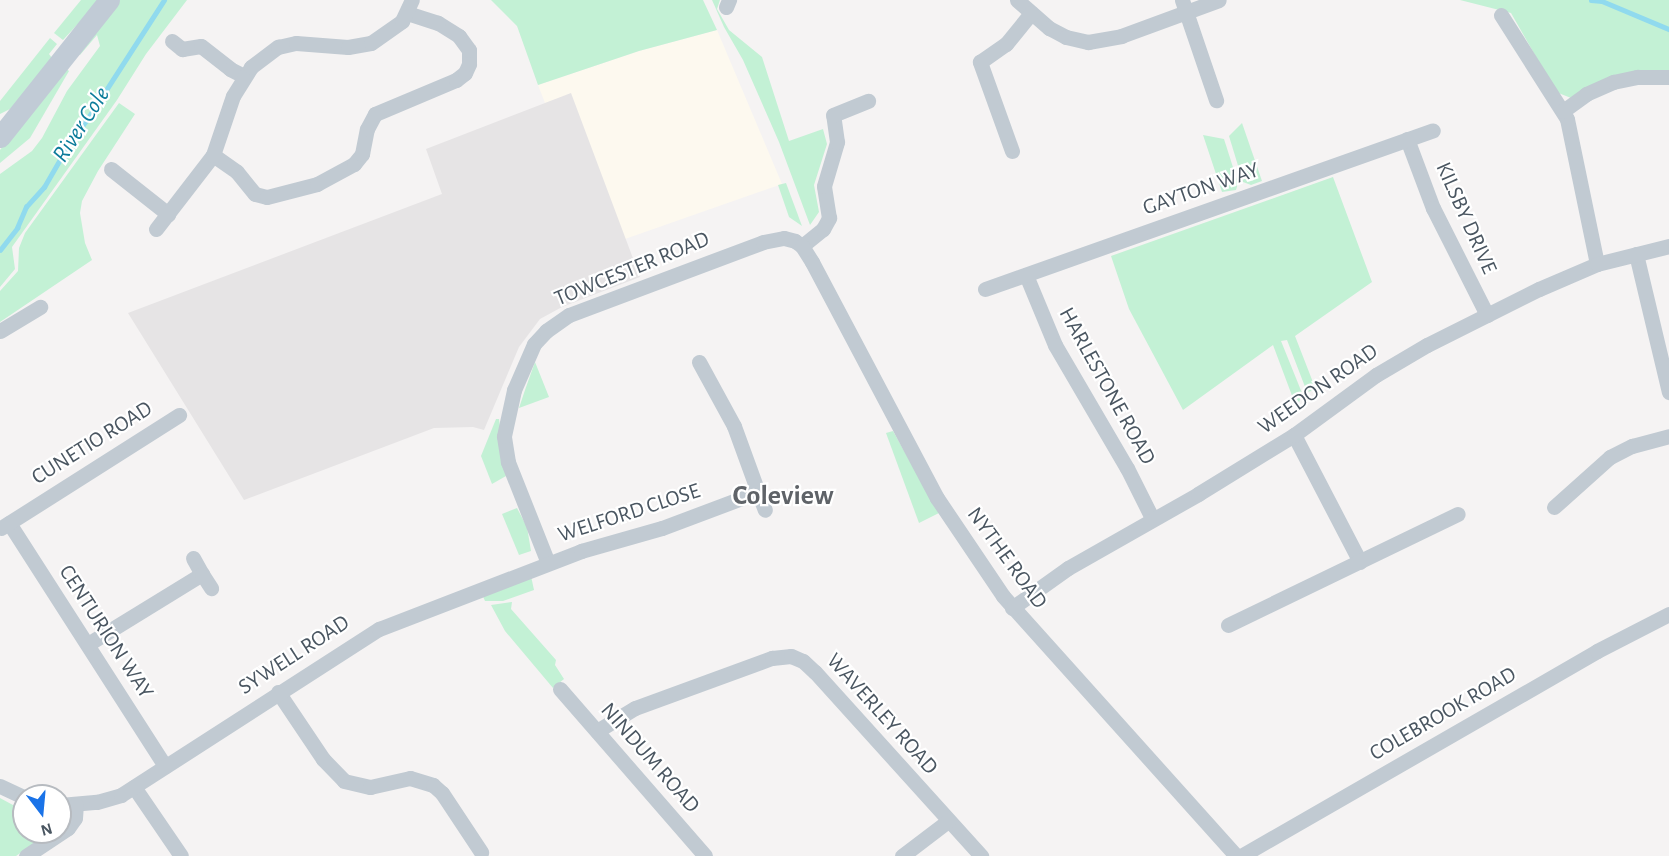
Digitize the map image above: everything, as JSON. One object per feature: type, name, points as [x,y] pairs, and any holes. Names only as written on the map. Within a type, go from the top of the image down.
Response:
[{"type":"street","points":[[2,131],[110,0]]},
{"type":"street","points":[[1017,0],[1066,38],[1088,42],[1121,36],[1184,6],[1218,0]]},
{"type":"street","points":[[156,229],[213,155],[233,96],[244,76],[269,52],[287,45],[348,46],[372,43],[391,31],[409,6],[459,36],[469,50],[469,64],[465,73],[456,80],[375,114],[367,129],[362,154],[354,164],[317,184],[267,197],[255,194],[237,172],[213,155]]},
{"type":"street","points":[[1184,6],[1216,100]]},
{"type":"street","points":[[1012,151],[980,62],[1006,44],[1031,13]]},
{"type":"street","points":[[1501,15],[1563,111],[1573,136],[1597,264]]},
{"type":"street","points":[[172,41],[182,49],[201,46],[230,69],[244,76]]},
{"type":"street","points":[[1563,111],[1586,94],[1613,82],[1637,77],[1669,77]]},
{"type":"street","points":[[802,246],[823,229],[829,218],[824,186],[837,142],[833,115],[868,101]]},
{"type":"street","name":"GAYTON WAY","points":[[985,289],[1433,130]]},
{"type":"street","name":"KILSBY DRIVE","points":[[1407,139],[1437,216],[1487,315]]},
{"type":"street","points":[[111,169],[168,214]]},
{"type":"street","name":"TOWCESTER ROAD","points":[[548,563],[508,462],[504,436],[514,390],[534,344],[546,331],[569,315],[763,242],[784,238],[802,246]]},
{"type":"street","name":"NYTHE ROAD","points":[[802,246],[927,481],[976,558],[1012,608],[1236,856]]},
{"type":"street","name":"WEEDON ROAD","points":[[1012,608],[1068,568],[1152,518],[1198,494],[1294,435],[1391,366],[1487,315],[1597,264],[1669,246]]},
{"type":"street","points":[[1636,254],[1669,392]]},
{"type":"street","name":"HARLESTONE ROAD","points":[[1026,274],[1055,345],[1127,468],[1152,518]]},
{"type":"street","points":[[0,331],[40,307]]},
{"type":"street","points":[[699,362],[734,426],[765,510]]},
{"type":"street","name":"CUNETIO ROAD","points":[[4,526],[179,415]]},
{"type":"street","points":[[1294,435],[1360,562]]},
{"type":"street","points":[[1554,507],[1610,457],[1632,446],[1669,436]]},
{"type":"street","name":"WELFORD CLOSE","points":[[548,563],[662,528],[758,492]]},
{"type":"street","points":[[1228,625],[1458,514]]},
{"type":"street","name":"CENTURION WAY","points":[[4,526],[88,644],[165,766]]},
{"type":"street","points":[[194,558],[211,588]]},
{"type":"street","name":"SYWELL ROAD","points":[[72,804],[108,800],[134,787],[379,629],[548,563]]},
{"type":"street","points":[[88,644],[202,574]]},
{"type":"street","name":"COLEBROOK ROAD","points":[[1241,856],[1598,651],[1669,614]]},
{"type":"street","name":"WAVERLEY ROAD","points":[[597,731],[635,708],[772,658],[791,656],[803,661],[815,672],[981,856]]},
{"type":"street","name":"NINDUM ROAD","points":[[560,689],[705,856]]},
{"type":"street","points":[[279,692],[323,759],[344,781],[370,787],[410,778],[433,785],[442,793],[481,852]]},
{"type":"street","points":[[134,787],[180,856]]},
{"type":"street","points":[[26,856],[68,828],[75,818],[76,804]]},
{"type":"street","points":[[902,856],[948,820]]},
{"type":"shaded area","points":[[717,30],[782,184],[625,239],[571,94],[545,103],[538,85],[639,51]]},
{"type":"shaded area","points":[[571,93],[640,277],[562,307],[540,319],[519,347],[484,430],[473,427],[434,428],[244,500],[128,313],[442,194],[426,149]]},
{"type":"green space","points":[[81,0],[100,0],[63,40],[54,33]]},
{"type":"green space","points":[[120,0],[187,0],[146,54],[117,100],[12,247],[15,269],[0,287],[0,174],[32,151],[42,138],[67,91],[100,46],[97,35],[80,55],[77,52]]},
{"type":"green space","points":[[491,0],[703,0],[717,30],[639,51],[538,85],[517,26]]},
{"type":"green space","points":[[712,0],[720,0],[717,9],[729,30],[762,57],[789,141],[823,129],[827,144],[814,185],[819,212],[810,225],[779,142],[743,60]]},
{"type":"green space","points":[[1460,0],[1669,0],[1669,73],[1571,98],[1556,92],[1511,13]]},
{"type":"green space","points":[[50,38],[57,44],[49,54],[52,58],[14,107],[0,114],[0,101]]},
{"type":"green space","points":[[64,67],[69,71],[30,138],[0,163],[0,150]]},
{"type":"green space","points":[[119,103],[135,114],[98,171],[82,201],[80,213],[85,243],[92,260],[0,322],[0,291],[18,271],[19,248],[25,233]]},
{"type":"green space","points":[[1242,123],[1262,181],[1251,185],[1243,182],[1229,136]]},
{"type":"green space","points":[[1203,135],[1224,139],[1238,183],[1236,190],[1222,192]]},
{"type":"green space","points":[[1333,177],[1372,282],[1295,336],[1316,390],[1307,392],[1287,340],[1281,341],[1302,393],[1297,409],[1273,345],[1183,410],[1129,309],[1111,256]]},
{"type":"green space","points":[[786,183],[802,226],[789,217],[778,185]]},
{"type":"green space","points":[[535,362],[549,397],[519,408],[525,390]]},
{"type":"green space","points":[[496,419],[499,419],[506,476],[492,484],[481,456]]},
{"type":"green space","points":[[893,431],[939,513],[919,523],[886,433]]},
{"type":"green space","points":[[517,508],[527,527],[531,551],[519,555],[502,514]]},
{"type":"green space","points":[[531,576],[534,590],[503,601],[485,601],[482,594]]},
{"type":"green space","points":[[512,602],[511,609],[556,660],[555,665],[564,679],[553,688],[505,631],[491,605]]},
{"type":"green space","points":[[0,798],[12,804],[12,844],[33,844],[16,856],[0,856]]},
{"type":"waterway","name":"River Cole","points":[[0,250],[17,228],[26,207],[44,187],[70,142],[164,0]]},
{"type":"waterway","name":"River Cole","points":[[1591,0],[1602,1],[1669,29]]},
{"type":"district","name":"Coleview","points":[[783,496]]}]
